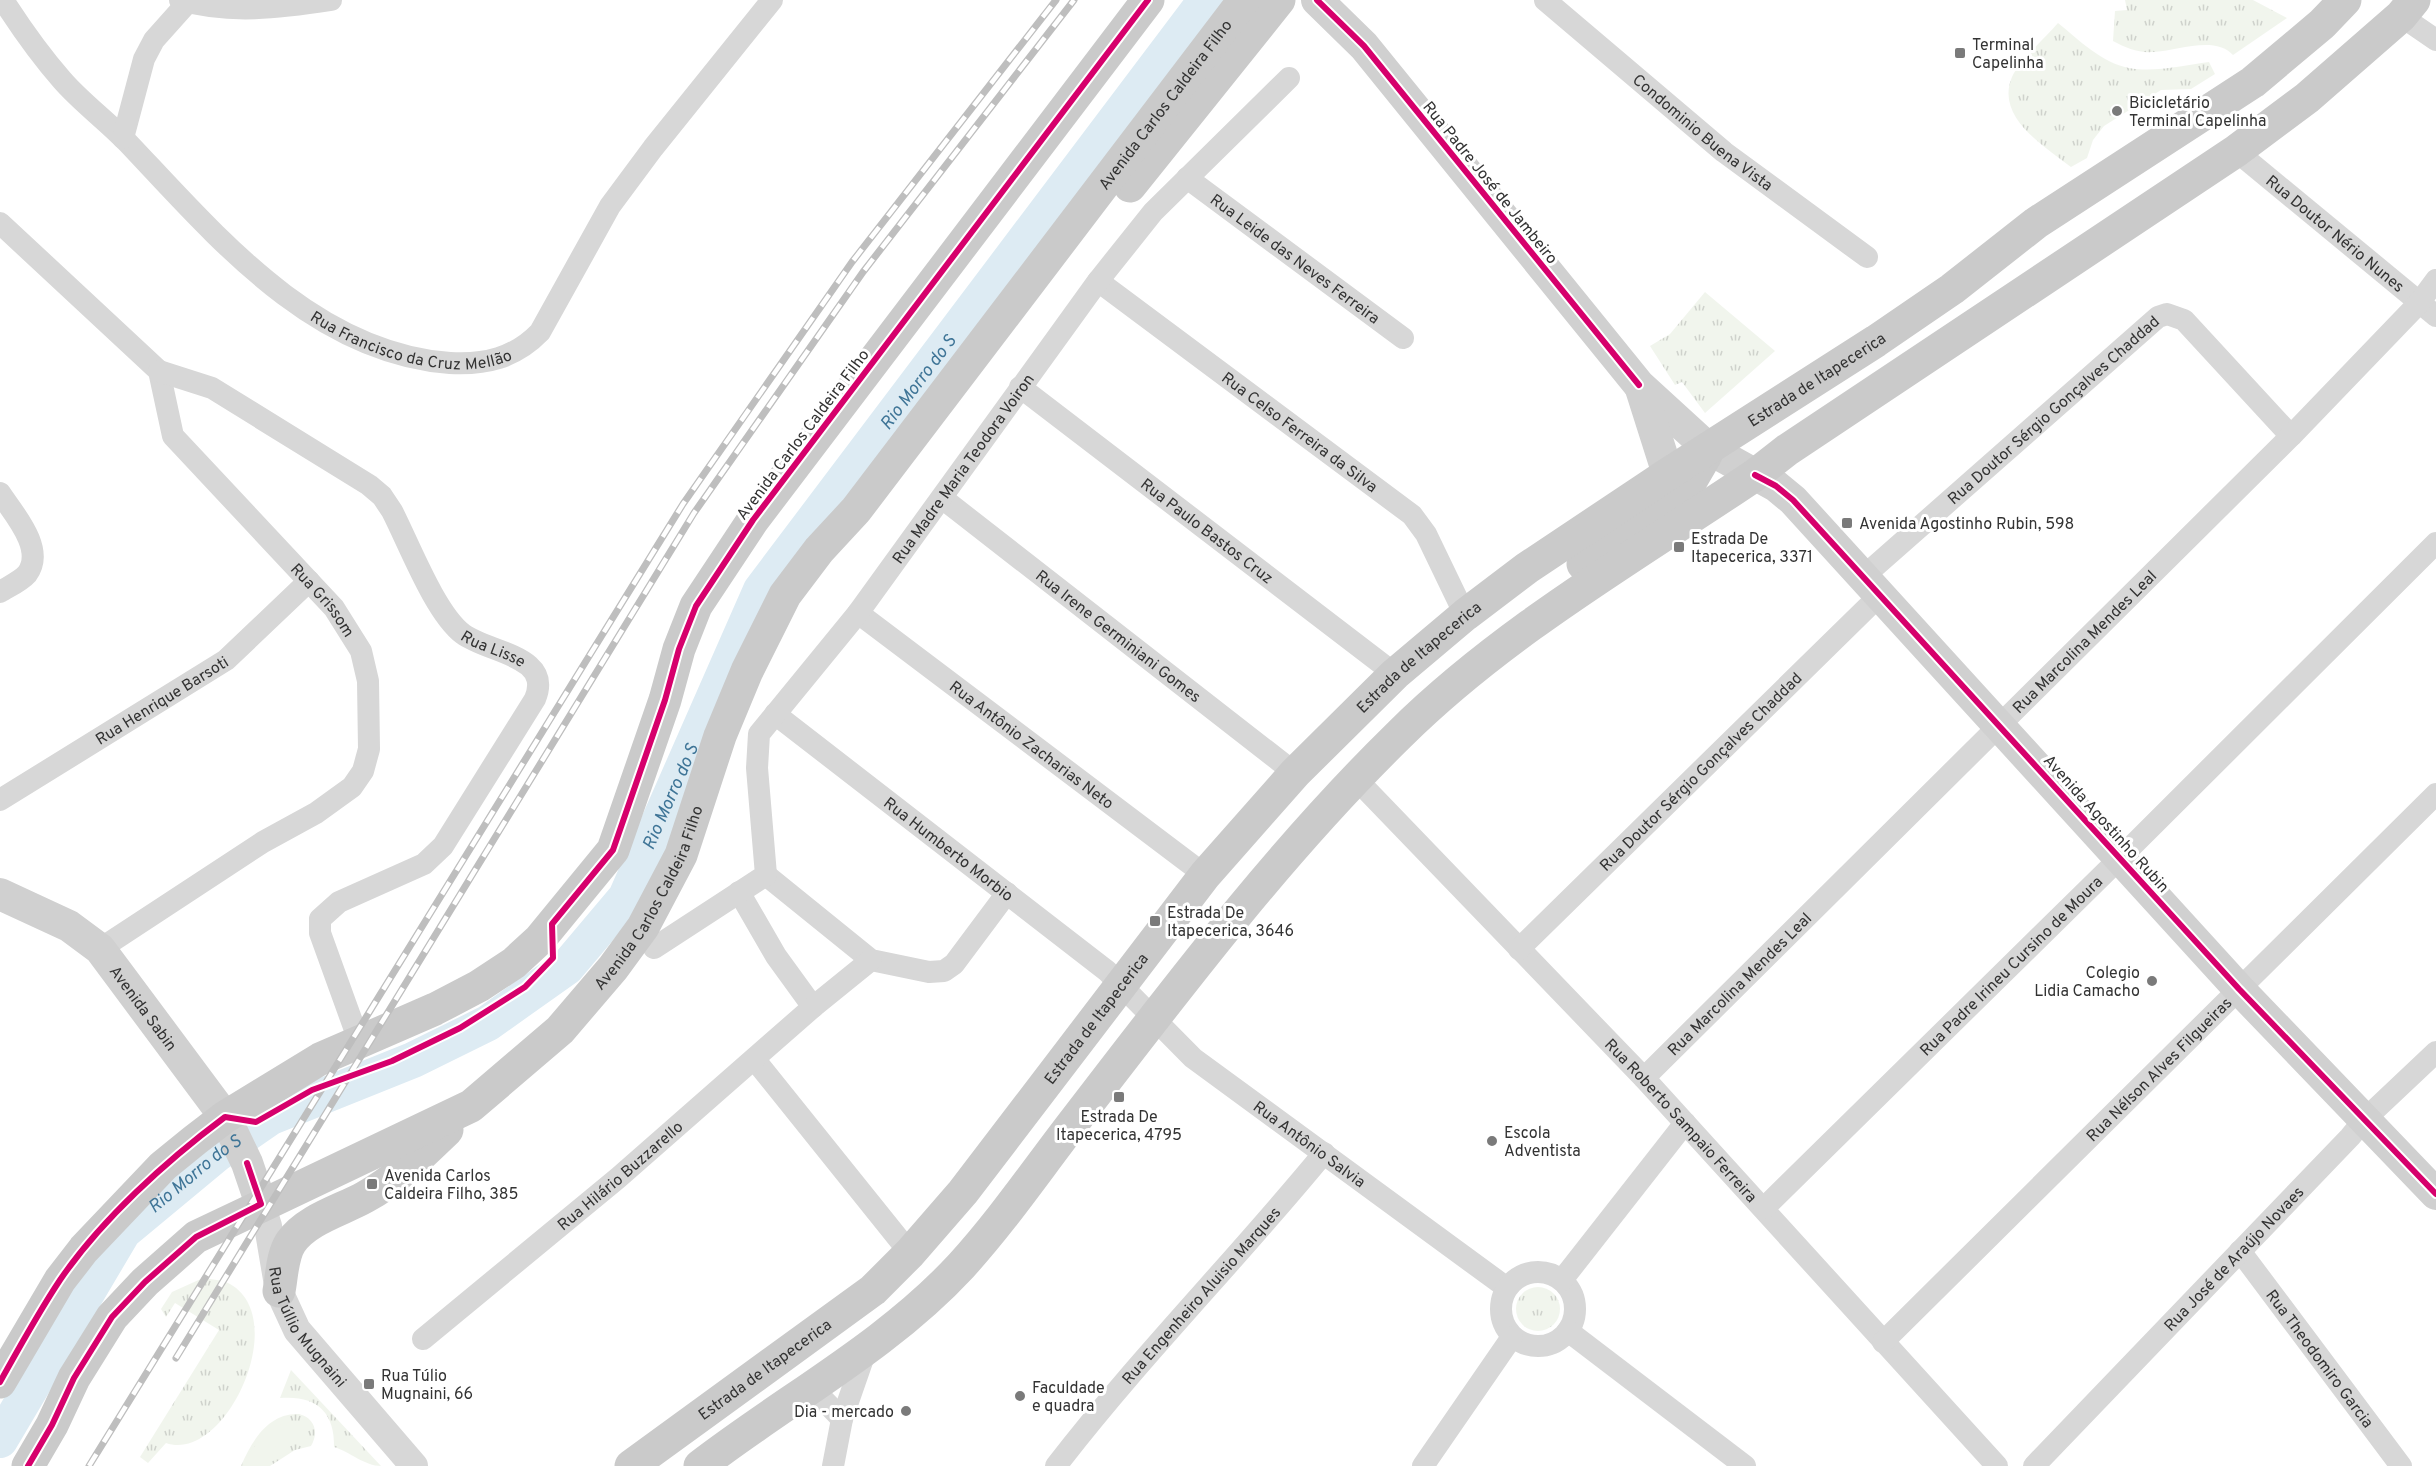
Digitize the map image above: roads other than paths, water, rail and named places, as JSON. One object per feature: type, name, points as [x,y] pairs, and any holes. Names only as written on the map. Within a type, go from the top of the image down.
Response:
[{"type":"main road","name":"Avenida Carlos Caldeira Filho","points":[[0,1382],[60,1280],[84,1249],[163,1166],[228,1124],[320,1059],[435,1009],[479,986],[514,963],[540,939],[613,850],[662,710],[679,649],[696,606],[753,520],[1148,0]]},
{"type":"main road","name":"Avenida Carlos Caldeira Filho","points":[[28,1466],[52,1425],[74,1378],[112,1317],[145,1282],[196,1237],[471,1106],[560,1030],[613,968],[643,927],[681,855],[720,736],[763,637],[797,577],[856,510],[1244,0]]},
{"type":"main road","points":[[856,510],[925,442],[1280,0]]},
{"type":"main road","name":"Rua Padre José de Jambeiro","points":[[1317,0],[1364,46],[1639,385],[1709,449]]},
{"type":"main road","name":"Rua Padre José de Jambeiro","points":[[1341,0],[1364,46]]},
{"type":"main road","name":"Estrada de Itapecerica","points":[[643,1460],[873,1290],[910,1253],[963,1192],[1123,986],[1205,875],[1295,772],[1395,674],[1465,615],[1527,568],[1952,289],[2036,223],[2253,82],[2313,32],[2345,0]]},
{"type":"main road","points":[[700,1466],[866,1350],[951,1276],[996,1227],[1230,923],[1399,734],[1480,660],[1755,475],[1787,450],[2236,151],[2307,98],[2408,8]]},
{"type":"main road","points":[[1755,475],[1768,444],[1782,425],[1886,357],[1912,335],[1952,289]]},
{"type":"main road","name":"Rua Padre José de Jambeiro","points":[[1639,385],[1668,474]]},
{"type":"main road","points":[[1522,632],[1558,587],[1580,566],[1670,503],[1688,486],[1709,449]]},
{"type":"main road","name":"Avenida Agostinho Rubin","points":[[1709,449],[1776,486],[1792,500],[2240,988],[2436,1194]]},
{"type":"main road","name":"Avenida Sabin","points":[[0,894],[69,926],[100,949],[228,1124],[246,1163]]},
{"type":"main road","points":[[279,1291],[286,1250],[292,1241],[330,1214],[366,1197],[405,1169],[471,1106]]},
{"type":"main road","name":"Rua Túllio Mugnaini","points":[[246,1163],[274,1198]]},
{"type":"main road","points":[[274,1198],[330,1214]]},
{"type":"street","name":"Rua Francisco da Cruz Mellão","points":[[3,0],[28,39],[63,82],[123,138],[259,274],[321,320],[346,335],[411,357],[448,363],[489,362],[528,345],[540,332],[610,206],[653,148],[772,0]]},
{"type":"street","points":[[123,138],[144,59],[154,40],[184,1],[246,9],[330,0]]},
{"type":"street","name":"Condominio Buena Vista","points":[[1545,0],[1724,152],[1867,257]]},
{"type":"street","points":[[2408,8],[2436,40]]},
{"type":"street","name":"Rua Madre Maria Teodora Voiron","points":[[766,875],[757,768],[758,739],[858,613],[1020,387],[1098,281],[1153,212],[1289,78]]},
{"type":"street","name":"Rua Doutor Nério Nunes","points":[[2236,151],[2428,309]]},
{"type":"street","name":"Rua Leide das Neves Ferreira","points":[[1187,178],[1403,338]]},
{"type":"street","points":[[0,223],[159,371]]},
{"type":"street","name":"Rua Marcolina Mendes Leal","points":[[1644,1078],[2291,436],[2428,309],[2436,280]]},
{"type":"street","name":"Rua Celso Ferreira da Silva","points":[[1098,281],[1412,516],[1426,534],[1465,615]]},
{"type":"street","name":"Rua Doutor Sérgio Gonçalves Chaddad","points":[[1520,949],[1872,586],[2149,325],[2166,314],[2184,320],[2291,436]]},
{"type":"street","name":"Rua Lisse","points":[[159,371],[212,388],[369,485],[382,496],[392,511],[441,608],[460,632],[473,642],[525,662],[537,672],[539,681],[535,699],[443,846],[424,864],[339,902],[320,920],[320,933],[359,1041]]},
{"type":"street","name":"Rua Grissom","points":[[100,949],[264,842],[316,813],[352,787],[363,771],[369,749],[368,681],[361,651],[334,608],[173,436],[159,371]]},
{"type":"street","name":"Rua Paulo Bastos Cruz","points":[[1020,387],[1395,674]]},
{"type":"street","points":[[0,493],[28,537],[32,550],[30,568],[26,576],[0,592]]},
{"type":"street","name":"Rua Irene Germiniani Gomes","points":[[942,498],[1295,772]]},
{"type":"street","name":"Rua Padre Irineu Cursino de Moura","points":[[1764,1208],[2436,543]]},
{"type":"street","name":"Rua Henrique Barsoti","points":[[0,800],[96,738],[226,660],[309,580]]},
{"type":"street","name":"Rua Antônio Zacharias Neto","points":[[858,613],[1205,875]]},
{"type":"street","name":"Rua Humberto Morbio","points":[[776,714],[1123,986]]},
{"type":"street","name":"Rua Roberto Sampaio Ferreira","points":[[1357,780],[1644,1078],[1997,1466]]},
{"type":"street","name":"Rua Nélson Alves Filgueiras","points":[[1883,1342],[2436,794]]},
{"type":"street","points":[[654,948],[766,875],[871,960],[929,972],[944,971],[954,963],[1007,893]]},
{"type":"street","points":[[739,892],[776,956],[813,1007]]},
{"type":"street","name":"Rua Hilário Buzzarello","points":[[423,1339],[871,960]]},
{"type":"street","name":"Rua Antônio Salvia","points":[[1123,986],[1193,1058],[1507,1288]]},
{"type":"street","name":"Rua José de Araújo Novaes","points":[[2034,1466],[2364,1120],[2436,1052]]},
{"type":"street","points":[[755,1060],[910,1253]]},
{"type":"street","points":[[1562,1280],[1685,1123]]},
{"type":"street","name":"Rua Engenheiro Aluisio Marques","points":[[1056,1466],[1116,1390],[1222,1275],[1324,1153]]},
{"type":"street","name":"Rua Túllio Mugnaini","points":[[274,1198],[268,1226],[279,1291],[297,1330],[414,1466]]},
{"type":"street","name":"Rua Theodomiro Garcia","points":[[2240,1251],[2400,1466]]},
{"type":"street","points":[[1537,1272],[1554,1275],[1562,1280],[1568,1287],[1575,1304],[1575,1314],[1568,1331],[1546,1346],[1528,1346],[1512,1337],[1500,1314],[1507,1288],[1520,1276],[1537,1272]]},
{"type":"street","points":[[1568,1331],[1744,1466]]},
{"type":"street","points":[[1423,1466],[1512,1337]]},
{"type":"street","points":[[833,1466],[842,1419],[866,1350]]},
{"type":"street","points":[[811,1387],[842,1419]]},
{"type":"waterway","name":"Rio Morro do S","points":[[0,1440],[123,1232],[217,1154],[271,1117],[413,1060],[488,1023],[567,967],[626,897],[761,590],[1206,0]]},
{"type":"railway","points":[[89,1466],[683,504],[852,262],[1056,0]]},
{"type":"railway","points":[[176,1358],[694,513],[863,272],[1074,0]]},
{"type":"place","name":"Terminal Capelinha","points":[[1960,53]]},
{"type":"place","name":"Bicicletário Terminal Capelinha","points":[[2117,111]]},
{"type":"place","name":"Avenida Agostinho Rubin, 598","points":[[1847,523]]},
{"type":"place","name":"Estrada De Itapecerica, 3371","points":[[1679,547]]},
{"type":"place","name":"Estrada De Itapecerica, 3646","points":[[1155,921]]},
{"type":"place","name":"Colegio Lidia Camacho","points":[[2152,981]]},
{"type":"place","name":"Estrada De Itapecerica, 4795","points":[[1119,1097]]},
{"type":"place","name":"Escola Adventista","points":[[1492,1141]]},
{"type":"place","name":"Avenida Carlos Caldeira Filho, 385","points":[[372,1184]]},
{"type":"place","name":"Rua Túlio Mugnaini, 66","points":[[369,1384]]},
{"type":"place","name":"Faculdade e quadra","points":[[1020,1396]]},
{"type":"place","name":"Dia - mercado","points":[[906,1411]]}]
